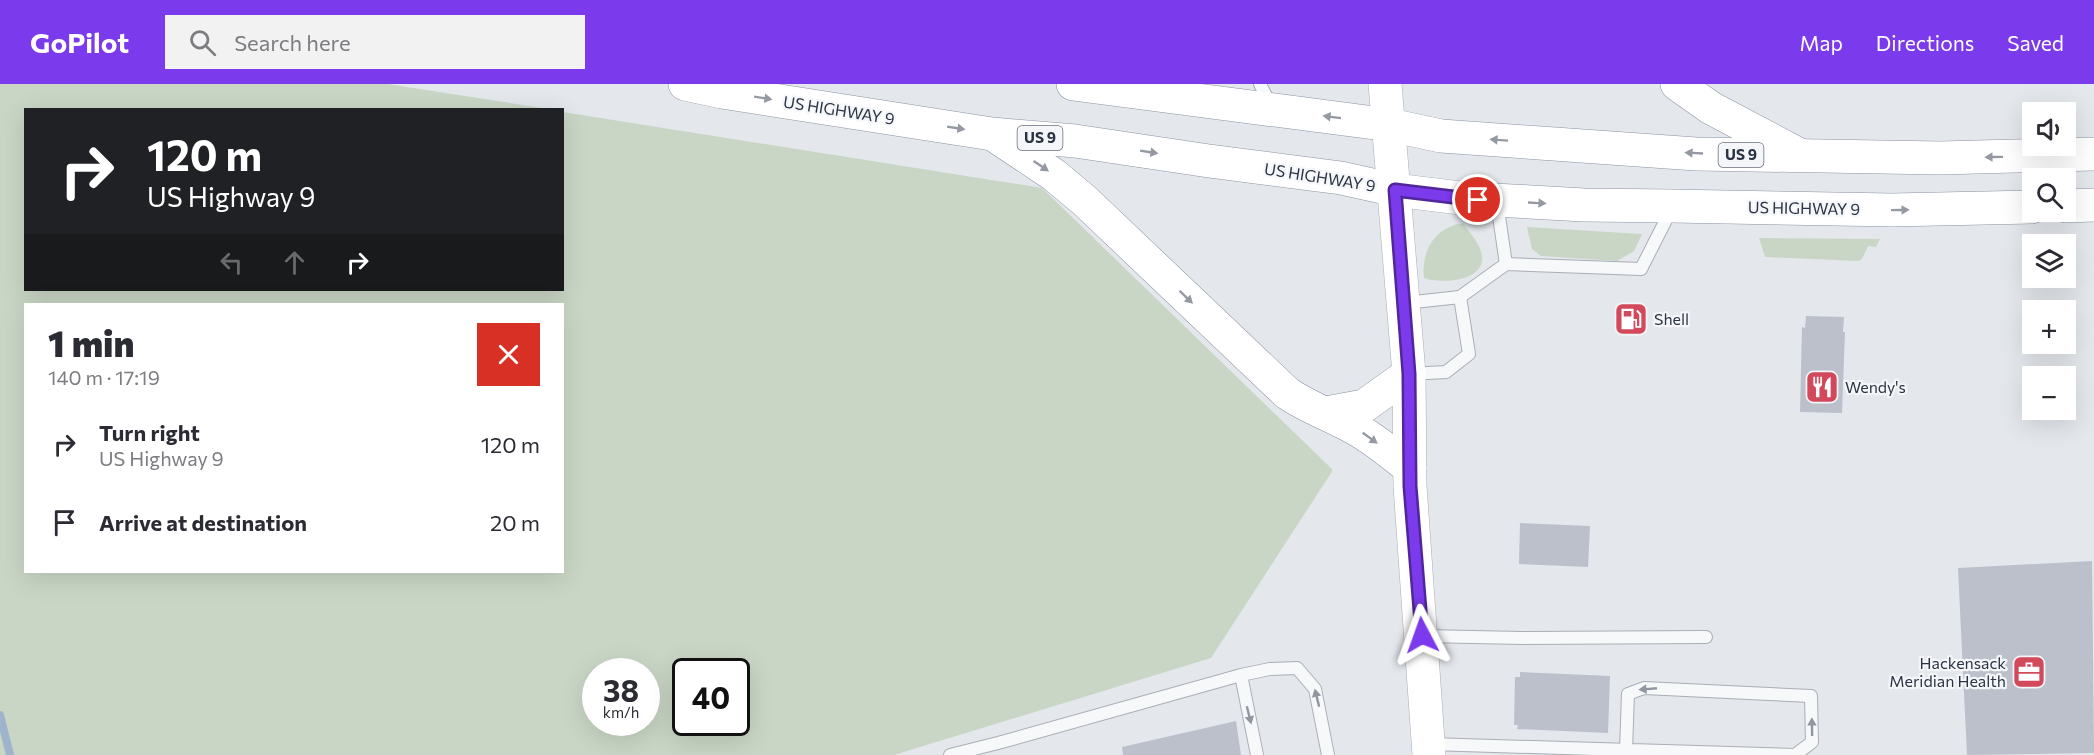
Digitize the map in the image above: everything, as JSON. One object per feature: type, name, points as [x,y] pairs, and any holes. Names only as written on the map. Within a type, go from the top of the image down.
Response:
[{"type":"main road","name":"US HIGHWAY 9","points":[[685,84],[722,92],[992,134],[1075,141],[1341,178],[1395,190],[1460,198],[1584,205],[1892,210],[2022,207]]},
{"type":"main road","name":"US 9","points":[[1073,84],[1267,97],[1441,136],[1488,140],[1685,153],[1803,157],[1940,158],[2094,154]]},
{"type":"main road","points":[[1385,84],[1409,374],[1410,468],[1429,750]]},
{"type":"main road","points":[[1677,84],[1711,108],[1803,157]]},
{"type":"main road","points":[[992,134],[1054,175],[1084,201],[1287,393],[1302,403],[1362,432],[1410,468]]},
{"type":"main road","points":[[2076,206],[2094,205]]},
{"type":"main road","points":[[1326,413],[1364,406],[1409,374]]},
{"type":"lane","points":[[1497,201],[1506,264]]},
{"type":"lane","points":[[1404,303],[1460,297],[1506,264],[1641,269],[1672,206]]},
{"type":"lane","points":[[1409,374],[1446,372],[1469,354],[1460,297]]},
{"type":"lane","points":[[1422,635],[1522,638],[1706,637]]},
{"type":"lane","points":[[950,755],[1241,675],[1270,669],[1297,668],[1315,689],[1328,755]]},
{"type":"lane","points":[[1241,675],[1257,755]]},
{"type":"lane","points":[[1429,750],[1626,750],[1795,755],[1812,742],[1811,696],[1644,688],[1628,694],[1626,750]]},
{"type":"green space","points":[[0,84],[388,84],[542,108],[24,108],[24,291],[564,291],[564,112],[1042,188],[1333,470],[1211,658],[894,755],[0,755]]},
{"type":"green space","points":[[1463,223],[1481,252],[1481,265],[1469,276],[1460,279],[1440,281],[1424,278],[1425,259],[1432,242],[1445,229]]},
{"type":"green space","points":[[1527,227],[1642,234],[1634,251],[1617,261],[1541,256],[1532,249]]},
{"type":"green space","points":[[1759,238],[1880,239],[1876,247],[1868,246],[1862,259],[1858,261],[1765,257]]},
{"type":"building","name":"Wendy's","points":[[1806,316],[1844,317],[1842,413],[1800,412],[1802,327],[1805,328]]},
{"type":"building","points":[[1520,523],[1590,526],[1588,567],[1519,564]]},
{"type":"building","name":"Hackensack Meridian Health","points":[[2092,561],[2094,753],[1967,755],[1958,568]]},
{"type":"building","points":[[1520,672],[1610,676],[1608,733],[1517,729],[1518,725],[1514,725],[1515,677],[1520,677]]},
{"type":"building","points":[[1236,721],[1241,755],[1123,755],[1122,747]]},
{"type":"waterway","points":[[0,715],[10,755]]},
{"type":"place","name":"Shell","points":[[1631,319]]},
{"type":"place","name":"Wendy's","points":[[1822,387]]},
{"type":"place","name":"Hackensack Meridian Health","points":[[2029,672]]},
{"type":"route","points":[[1422,635],[1410,486],[1409,374],[1395,190],[1478,200]]}]
